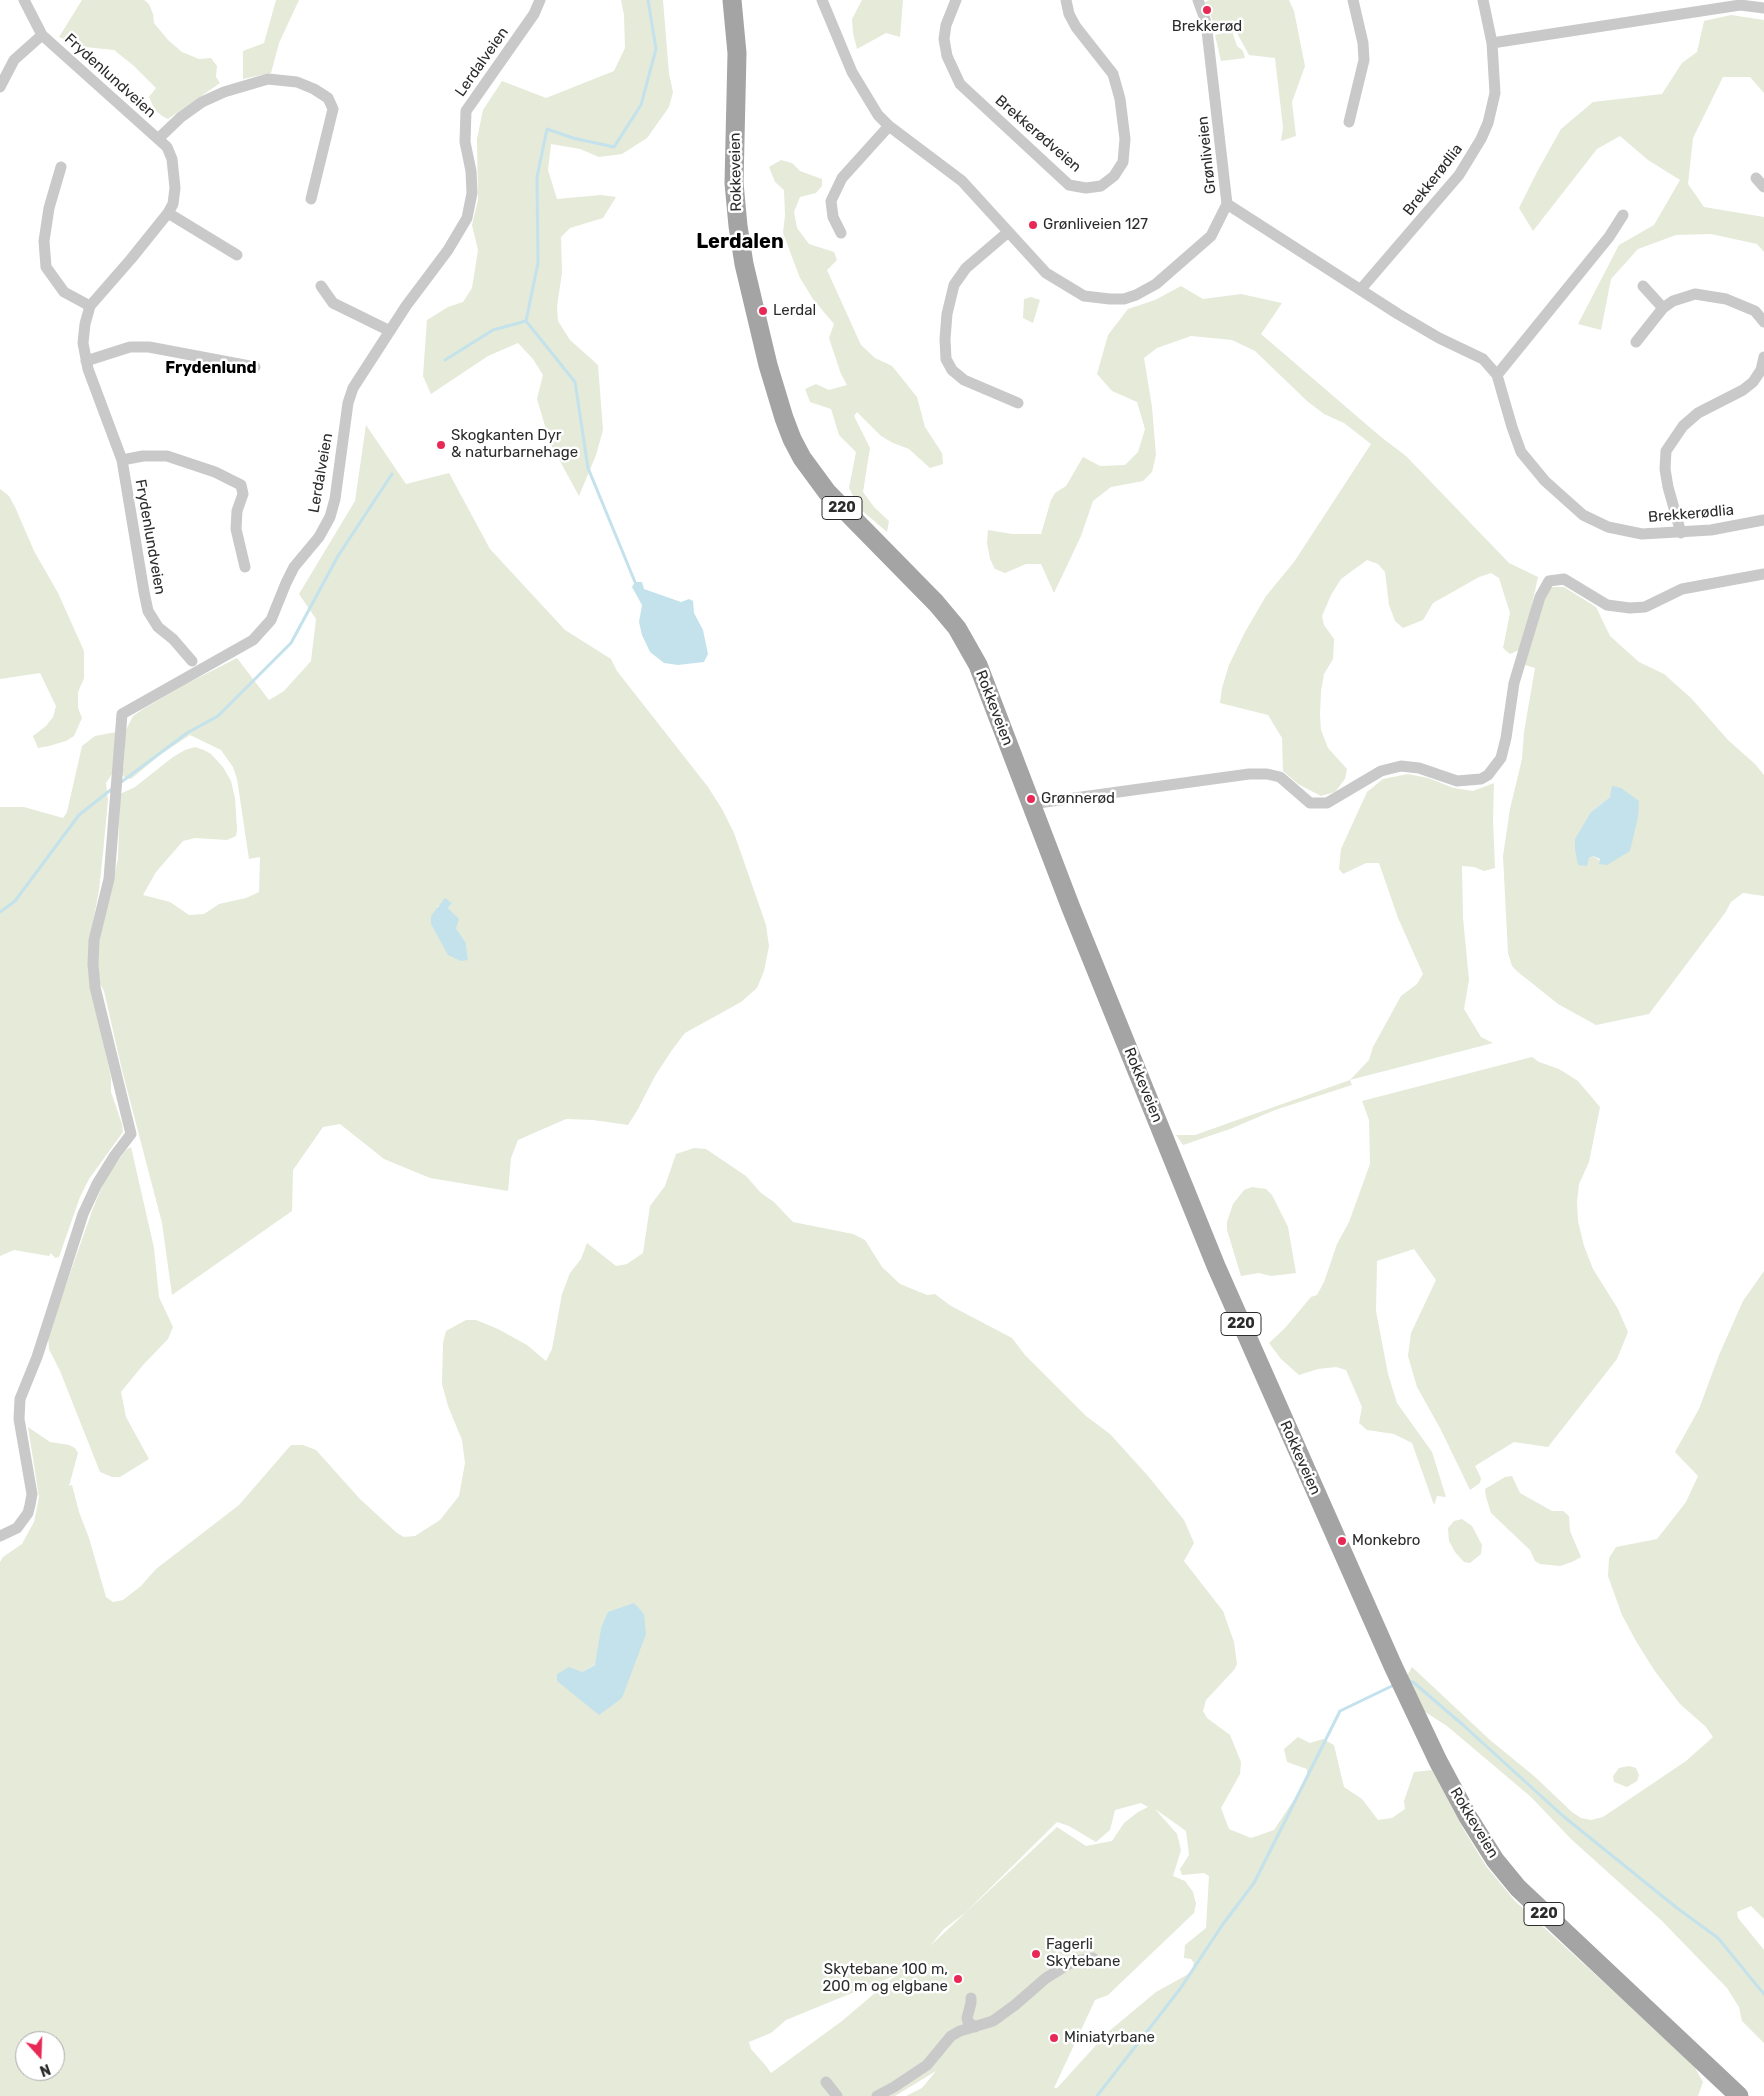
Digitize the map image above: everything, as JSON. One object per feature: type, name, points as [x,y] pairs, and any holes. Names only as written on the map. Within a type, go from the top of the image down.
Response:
[{"type":"main road","name":"Rokkeveien","points":[[732,0],[737,53],[734,183],[738,226],[762,343],[784,418],[802,458],[827,492],[929,596],[957,628],[978,665],[1030,804],[1216,1266],[1401,1683],[1438,1761],[1468,1817],[1505,1873],[1544,1914],[1739,2096]]},
{"type":"street","name":"Frydenlundveien","points":[[24,0],[42,36],[167,147],[175,170],[173,204],[168,213],[90,306],[85,324],[83,344],[86,361],[122,460],[148,611],[158,626],[173,639],[192,661]]},
{"type":"street","name":"Lerdalveien","points":[[0,1536],[17,1528],[28,1513],[32,1494],[19,1419],[20,1399],[37,1357],[83,1214],[97,1184],[131,1134],[95,987],[93,964],[94,940],[109,879],[122,714],[253,640],[271,620],[294,567],[320,537],[330,517],[335,499],[350,394],[359,376],[390,330],[448,250],[466,218],[472,193],[471,171],[465,142],[466,111],[534,14],[540,0]]},
{"type":"street","name":"Grønliveien","points":[[822,0],[852,72],[878,115],[889,126],[962,181],[1007,233],[1046,273],[1084,296],[1124,299],[1146,291],[1211,236],[1227,204],[1206,22],[1198,0]]},
{"type":"street","name":"Brekkerødveien","points":[[956,0],[946,25],[944,39],[948,56],[960,84],[1069,185],[1086,188],[1101,186],[1114,176],[1123,162],[1125,139],[1120,99],[1113,74],[1076,27],[1069,14],[1066,0]]},
{"type":"street","points":[[1349,122],[1364,60],[1364,43],[1353,0]]},
{"type":"street","name":"Brekkerødlia","points":[[1361,289],[1459,175],[1481,139],[1488,123],[1495,93],[1492,42],[1483,0]]},
{"type":"street","points":[[1492,42],[1740,6],[1764,8]]},
{"type":"street","name":"Frydenlundveien","points":[[0,88],[14,60],[42,36]]},
{"type":"street","name":"Frydenlundveien","points":[[158,139],[190,110],[224,92],[268,79],[298,82],[328,98],[333,109],[311,199]]},
{"type":"street","points":[[841,233],[833,217],[830,201],[846,174],[889,126]]},
{"type":"street","points":[[61,166],[49,208],[44,241],[46,267],[64,292],[90,306]]},
{"type":"street","points":[[1227,204],[1423,328],[1483,359],[1497,374],[1609,236],[1623,215]]},
{"type":"street","points":[[168,213],[237,255]]},
{"type":"street","points":[[1007,233],[966,268],[954,285],[947,314],[946,359],[952,370],[964,380],[1018,403]]},
{"type":"street","points":[[321,286],[333,303],[390,330]]},
{"type":"street","points":[[1643,286],[1663,308]]},
{"type":"street","points":[[1636,342],[1663,308],[1682,298],[1703,294],[1726,299],[1755,310],[1764,322]]},
{"type":"street","points":[[86,361],[130,347],[149,347],[255,367]]},
{"type":"street","points":[[1681,533],[1668,487],[1665,469],[1666,451],[1683,426],[1698,413],[1743,390],[1753,382],[1761,370],[1764,357]]},
{"type":"street","name":"Brekkerødlia","points":[[1497,374],[1521,452],[1545,481],[1583,515],[1608,527],[1642,534],[1711,530],[1764,520]]},
{"type":"street","name":"Frydenlundveien","points":[[122,460],[148,456],[167,456],[215,472],[241,485],[243,494],[237,512],[236,530],[245,567]]},
{"type":"street","points":[[1030,804],[1249,774],[1267,774],[1280,777],[1310,803],[1327,803],[1381,771],[1401,766],[1419,768],[1457,781],[1481,779],[1488,775],[1501,758],[1506,738],[1514,682],[1540,597],[1549,581],[1564,579],[1607,605],[1630,608],[1645,607],[1682,589],[1764,574]]},
{"type":"street","points":[[877,2096],[927,2065],[951,2036],[960,2031],[993,2021],[1046,1978],[1072,1962],[1093,1958]]},
{"type":"street","points":[[971,1998],[966,2018],[975,2027]]},
{"type":"street","points":[[826,2082],[837,2096]]},
{"type":"green space","points":[[82,0],[144,0],[149,4],[154,23],[168,40],[182,52],[199,59],[211,58],[217,66],[216,77],[220,83],[168,119],[162,116],[155,110],[149,97],[156,88],[134,66],[114,50],[85,47],[59,37]]},
{"type":"green space","points":[[276,0],[299,0],[279,43],[271,73],[243,79],[243,51],[264,43]]},
{"type":"green space","points":[[621,0],[663,0],[669,74],[673,92],[669,107],[647,138],[622,154],[599,157],[580,149],[551,144],[548,170],[557,199],[601,195],[616,197],[603,218],[570,228],[561,237],[562,273],[557,306],[558,321],[570,340],[598,365],[603,430],[596,455],[579,496],[550,443],[537,399],[543,375],[533,359],[518,343],[488,356],[431,394],[423,376],[427,320],[448,307],[463,302],[472,288],[478,250],[472,225],[478,200],[477,139],[483,110],[502,81],[546,98],[614,71],[625,48],[624,15]]},
{"type":"green space","points":[[862,0],[903,0],[900,37],[886,33],[857,49],[852,19]]},
{"type":"green space","points":[[1209,0],[1289,0],[1294,11],[1305,66],[1292,102],[1296,136],[1281,141],[1283,127],[1275,58],[1249,55],[1233,26],[1222,21],[1214,24],[1205,2]]},
{"type":"green space","points":[[1731,15],[1764,20],[1764,93],[1750,77],[1723,77],[1693,138],[1688,184],[1704,207],[1764,217],[1764,252],[1757,244],[1711,234],[1676,235],[1638,249],[1611,279],[1601,330],[1578,324],[1619,245],[1654,225],[1680,180],[1648,160],[1620,136],[1597,149],[1533,231],[1519,208],[1561,129],[1593,102],[1662,94],[1682,63],[1697,52],[1704,21]]},
{"type":"green space","points":[[1232,31],[1237,46],[1243,51],[1245,58],[1221,61],[1215,35]]},
{"type":"green space","points":[[781,160],[792,163],[800,171],[822,179],[822,186],[816,193],[800,197],[794,212],[797,228],[809,244],[834,252],[837,260],[827,270],[861,345],[875,358],[892,366],[917,397],[925,427],[942,453],[943,464],[930,468],[909,449],[881,436],[857,412],[854,416],[870,448],[863,492],[874,507],[889,521],[887,532],[859,508],[849,488],[856,452],[839,435],[831,409],[810,402],[805,389],[816,384],[829,390],[847,385],[841,374],[829,338],[834,324],[813,299],[800,278],[783,233],[785,215],[784,190],[775,182],[769,167]]},
{"type":"green space","points":[[1181,286],[1203,299],[1241,294],[1282,303],[1261,334],[1381,437],[1406,456],[1509,563],[1538,577],[1530,614],[1519,650],[1510,654],[1503,648],[1510,613],[1499,578],[1491,573],[1479,577],[1433,603],[1423,620],[1403,628],[1395,621],[1389,605],[1385,572],[1378,564],[1367,560],[1341,579],[1331,595],[1322,616],[1324,625],[1334,639],[1333,659],[1324,674],[1321,691],[1321,730],[1328,748],[1347,769],[1345,779],[1335,792],[1321,796],[1298,784],[1283,771],[1282,738],[1268,715],[1220,703],[1222,688],[1229,665],[1245,632],[1266,596],[1294,562],[1371,444],[1344,423],[1324,414],[1307,401],[1255,351],[1232,340],[1191,336],[1157,348],[1144,358],[1152,407],[1156,455],[1152,472],[1143,481],[1111,487],[1093,501],[1081,536],[1054,593],[1041,564],[1026,564],[1005,573],[995,569],[990,559],[987,543],[988,530],[1012,534],[1041,534],[1051,500],[1055,493],[1066,486],[1083,457],[1100,466],[1125,465],[1138,452],[1145,429],[1137,402],[1112,391],[1097,374],[1108,335],[1128,309],[1155,300]]},
{"type":"green space","points":[[1031,297],[1040,300],[1033,323],[1023,318],[1024,299]]},
{"type":"green space","points":[[366,425],[406,484],[449,473],[490,549],[565,630],[611,659],[617,671],[708,787],[734,833],[766,925],[769,946],[764,971],[757,988],[741,1002],[685,1033],[655,1076],[628,1125],[593,1120],[566,1119],[518,1140],[511,1158],[508,1191],[430,1178],[384,1159],[340,1124],[323,1127],[293,1170],[292,1211],[172,1295],[162,1223],[122,1070],[104,991],[100,984],[97,957],[99,938],[118,859],[120,794],[135,787],[173,757],[195,747],[211,754],[223,767],[231,781],[235,798],[236,836],[227,840],[195,838],[183,841],[156,872],[143,895],[170,902],[189,915],[204,914],[219,904],[246,898],[259,892],[260,857],[249,859],[237,779],[233,767],[221,750],[190,735],[161,754],[131,779],[125,778],[122,774],[125,732],[133,716],[143,709],[237,658],[269,700],[284,691],[311,661],[316,619],[299,594],[355,501]],"holes":[[[452,903],[448,908],[456,928],[466,943],[468,960],[437,906]]]},
{"type":"green space","points":[[0,489],[9,496],[15,507],[34,551],[58,593],[84,651],[84,678],[78,692],[78,708],[82,718],[74,736],[66,741],[38,748],[33,736],[46,726],[53,717],[56,706],[40,673],[0,679]]},
{"type":"green space","points":[[1552,587],[1564,587],[1596,607],[1610,636],[1639,662],[1664,674],[1691,698],[1728,740],[1755,764],[1764,775],[1764,896],[1743,893],[1731,902],[1725,913],[1649,1014],[1596,1025],[1558,1004],[1518,972],[1512,966],[1508,953],[1503,856],[1510,809],[1522,759],[1524,732],[1535,668],[1525,665],[1545,594]],"holes":[[[1610,797],[1607,865],[1593,856],[1589,858],[1591,812]]]},
{"type":"green space","points":[[116,732],[112,774],[106,783],[108,800],[103,853],[99,890],[90,938],[88,971],[111,1078],[111,1092],[123,1132],[89,1179],[80,1197],[59,1257],[55,1258],[51,1253],[49,1256],[14,1250],[0,1256],[0,807],[24,807],[63,818],[67,812],[82,746],[95,736]]},
{"type":"green space","points":[[1408,774],[1428,778],[1454,788],[1473,791],[1494,783],[1495,868],[1484,871],[1474,867],[1462,866],[1463,918],[1469,980],[1464,1009],[1481,1037],[1493,1043],[1350,1080],[1369,1060],[1373,1047],[1401,996],[1417,984],[1423,974],[1398,918],[1379,863],[1366,863],[1343,874],[1339,869],[1341,849],[1367,792],[1383,779]]},
{"type":"green space","points":[[1532,1057],[1539,1062],[1559,1069],[1578,1081],[1600,1107],[1589,1162],[1579,1184],[1577,1202],[1578,1221],[1584,1246],[1593,1269],[1618,1309],[1628,1332],[1617,1359],[1548,1447],[1514,1442],[1475,1466],[1481,1478],[1480,1483],[1470,1490],[1441,1430],[1417,1387],[1408,1356],[1411,1333],[1436,1280],[1414,1249],[1377,1261],[1376,1311],[1388,1374],[1397,1403],[1432,1452],[1446,1497],[1437,1496],[1434,1505],[1412,1443],[1394,1434],[1367,1430],[1359,1423],[1362,1407],[1346,1370],[1336,1367],[1318,1369],[1299,1375],[1281,1359],[1269,1343],[1285,1328],[1311,1297],[1317,1295],[1324,1282],[1337,1244],[1349,1222],[1370,1164],[1369,1120],[1362,1101]]},
{"type":"green space","points":[[1350,1080],[1352,1085],[1275,1110],[1230,1129],[1183,1145],[1176,1135],[1195,1135]]},
{"type":"green space","points":[[131,1147],[154,1248],[159,1297],[173,1327],[168,1339],[121,1392],[126,1417],[149,1459],[120,1477],[112,1477],[100,1472],[60,1371],[49,1349],[48,1336],[105,1179],[126,1150]]},
{"type":"green space","points":[[694,1148],[706,1149],[746,1176],[761,1193],[774,1202],[793,1222],[853,1234],[865,1240],[882,1267],[900,1284],[927,1295],[935,1294],[951,1306],[1012,1338],[1025,1355],[1086,1416],[1110,1434],[1184,1520],[1194,1543],[1184,1561],[1223,1611],[1234,1642],[1237,1664],[1234,1670],[1206,1700],[1203,1711],[1207,1718],[1230,1735],[1241,1762],[1240,1774],[1221,1808],[1229,1829],[1251,1838],[1274,1830],[1307,1780],[1307,1769],[1287,1762],[1284,1749],[1298,1737],[1310,1743],[1323,1739],[1334,1745],[1344,1787],[1362,1799],[1378,1820],[1392,1818],[1405,1809],[1404,1801],[1414,1772],[1432,1770],[1464,1830],[1486,1866],[1515,1901],[1693,2064],[1703,2082],[1698,2096],[906,2096],[922,2088],[936,2071],[895,2096],[0,2096],[0,1562],[3,1557],[22,1544],[34,1522],[39,1497],[28,1427],[50,1442],[69,1445],[75,1448],[78,1453],[69,1486],[72,1485],[106,1597],[113,1602],[123,1600],[141,1586],[156,1569],[239,1505],[291,1445],[303,1445],[316,1450],[360,1499],[397,1533],[404,1537],[415,1536],[440,1520],[459,1496],[465,1463],[462,1440],[448,1406],[442,1384],[443,1343],[446,1331],[466,1320],[476,1320],[498,1329],[527,1345],[546,1361],[552,1349],[562,1294],[570,1273],[581,1259],[587,1243],[616,1266],[627,1264],[643,1253],[650,1206],[665,1186],[676,1154]],"holes":[[[601,1628],[599,1714],[582,1672],[596,1664]],[[1141,1803],[1148,1807],[1124,1823],[1112,1841],[1086,1846],[1057,1827],[930,1946],[944,1929],[965,1913],[1057,1822],[1069,1826],[1096,1842],[1110,1830],[1115,1810]],[[1155,1809],[1186,1831],[1189,1855],[1180,1869],[1182,1875],[1204,1873],[1209,1876],[1206,1928],[1185,1945],[1184,1958],[1191,1959],[1194,1963],[1192,1972],[1156,1992],[1108,2032],[1057,2088],[1054,2088],[1095,2000],[1108,1995],[1194,1913],[1196,1904],[1193,1892],[1185,1881],[1173,1876],[1181,1850],[1177,1834]],[[896,1975],[842,2021],[771,2073],[751,2049],[749,2042],[771,2033],[786,2020]]]},
{"type":"green space","points":[[1252,1187],[1266,1189],[1272,1195],[1288,1227],[1296,1273],[1271,1276],[1259,1273],[1241,1276],[1227,1230],[1227,1222],[1233,1204],[1244,1190]]},
{"type":"green space","points":[[1764,1271],[1764,1919],[1751,1906],[1737,1912],[1738,1918],[1764,1950],[1764,2043],[1742,2021],[1739,2007],[1727,1988],[1661,1920],[1571,1839],[1531,1797],[1447,1726],[1422,1710],[1406,1678],[1412,1667],[1490,1740],[1534,1776],[1572,1812],[1581,1818],[1591,1820],[1603,1817],[1686,1761],[1713,1737],[1706,1727],[1680,1704],[1654,1670],[1636,1641],[1622,1615],[1608,1576],[1609,1558],[1616,1547],[1657,1539],[1686,1502],[1698,1476],[1675,1452],[1699,1409],[1719,1355],[1743,1301]]},
{"type":"green space","points":[[1512,1476],[1520,1493],[1552,1511],[1563,1511],[1569,1516],[1570,1531],[1581,1557],[1560,1566],[1540,1564],[1535,1561],[1530,1550],[1491,1513],[1485,1489],[1505,1477]]},
{"type":"green space","points":[[1462,1519],[1472,1526],[1482,1545],[1481,1554],[1470,1563],[1464,1562],[1455,1552],[1449,1541],[1448,1528],[1454,1521]]},
{"type":"green space","points":[[1629,1766],[1636,1768],[1639,1775],[1637,1781],[1627,1787],[1614,1782],[1613,1776],[1619,1768]]},
{"type":"water","points":[[635,582],[642,582],[644,589],[681,602],[689,599],[693,601],[694,613],[703,630],[708,654],[704,662],[678,665],[664,663],[650,652],[642,635],[639,622],[642,605],[632,587]]},
{"type":"water","points":[[1612,786],[1621,788],[1639,801],[1638,817],[1630,851],[1607,865],[1599,864],[1600,859],[1593,856],[1589,858],[1587,866],[1578,865],[1575,839],[1591,812],[1610,797]]},
{"type":"water","points":[[445,898],[452,903],[448,908],[459,919],[456,928],[466,943],[468,960],[461,961],[448,955],[431,924],[431,916]]},
{"type":"water","points":[[634,1603],[644,1614],[646,1634],[622,1698],[599,1715],[557,1681],[557,1674],[569,1667],[582,1672],[595,1665],[601,1628],[608,1612]]},
{"type":"waterway","points":[[445,360],[493,330],[526,321],[538,263],[537,177],[547,129],[573,138],[614,147],[641,105],[656,49],[648,0]]},
{"type":"waterway","points":[[526,321],[575,382],[588,468],[635,582]]},
{"type":"waterway","points":[[120,783],[187,733],[218,716],[291,643],[338,556],[392,474]]},
{"type":"waterway","points":[[0,912],[15,901],[79,815],[113,788]]},
{"type":"waterway","points":[[1407,1681],[1413,1682],[1463,1725],[1563,1816],[1677,1908],[1718,1938],[1764,1994]]},
{"type":"waterway","points":[[1097,2096],[1180,1989],[1223,1924],[1254,1883],[1340,1711],[1396,1684]]},
{"type":"place","name":"Brekkerød","points":[[1207,10]]},
{"type":"place","name":"Grønliveien 127","points":[[1033,225]]},
{"type":"place","name":"Lerdal","points":[[763,311]]},
{"type":"place","name":"Skogkanten Dyr & naturbarnehage","points":[[441,445]]},
{"type":"place","name":"Grønnerød","points":[[1031,799]]},
{"type":"place","name":"Monkebro","points":[[1342,1541]]},
{"type":"place","name":"Fagerli Skytebane","points":[[1036,1954]]},
{"type":"place","name":"Skytebane 100 m, 200 m og elgbane","points":[[958,1979]]},
{"type":"place","name":"Miniatyrbane","points":[[1054,2038]]},
{"type":"district","name":"Lerdalen","points":[[740,242]]},
{"type":"district","name":"Frydenlund","points":[[211,368]]}]
